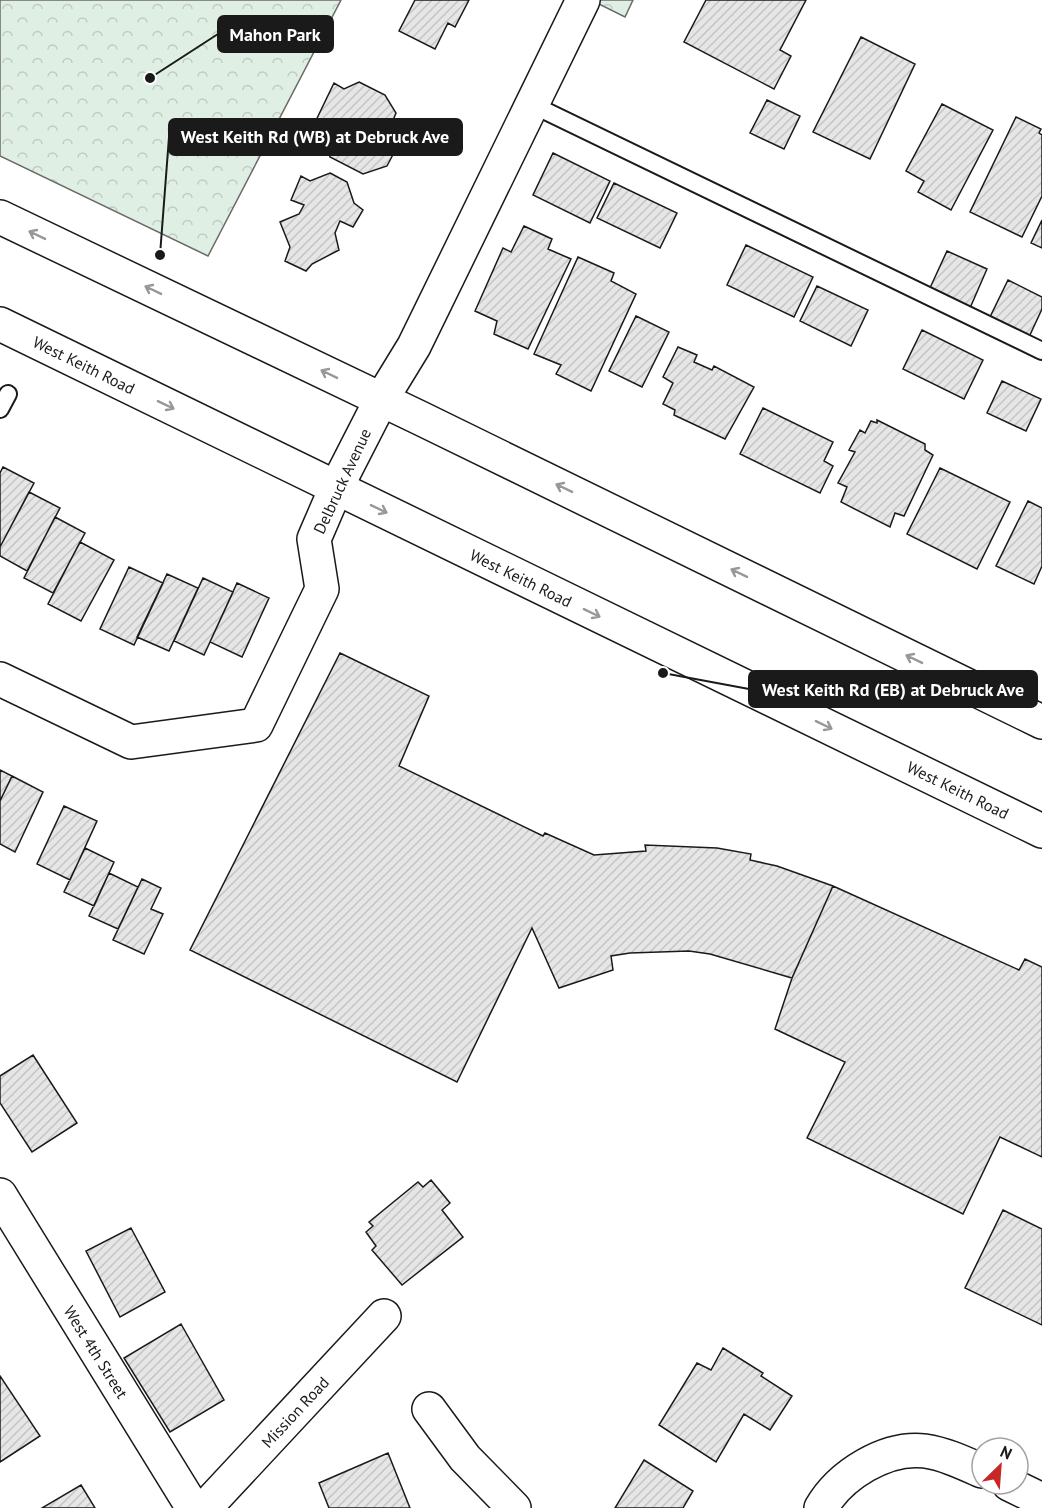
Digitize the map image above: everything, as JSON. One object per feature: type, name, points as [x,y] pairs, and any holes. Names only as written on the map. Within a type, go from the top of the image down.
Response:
[{"type":"main road","name":"Delbruck Avenue","points":[[0,679],[131,742],[255,725],[322,589],[314,539],[336,488],[381,400],[414,346],[583,0]]},
{"type":"main road","points":[[0,217],[1042,722]]},
{"type":"main road","name":"West Keith Road","points":[[0,324],[1042,831]]},
{"type":"main road","name":"West 4th Street","points":[[0,1195],[193,1508]]},
{"type":"main road","name":"Mission Road","points":[[205,1508],[384,1316]]},
{"type":"main road","points":[[429,1409],[465,1458],[514,1508]]},
{"type":"main road","points":[[821,1508],[842,1482],[857,1469],[876,1460],[924,1451],[970,1467]]},
{"type":"lane","points":[[531,104],[1042,351]]},
{"type":"lane","points":[[0,409],[8,394]]},
{"type":"green space","points":[[0,0],[341,0],[208,256],[0,156]]},
{"type":"green space","points":[[591,0],[633,0],[625,17]]},
{"type":"building","points":[[415,0],[469,0],[455,27],[448,23],[435,49],[399,31]]},
{"type":"building","points":[[706,0],[806,0],[780,50],[791,56],[774,89],[684,42]]},
{"type":"building","points":[[861,37],[915,64],[870,159],[813,132]]},
{"type":"building","points":[[359,82],[385,95],[396,113],[384,142],[397,147],[387,166],[363,174],[330,157],[326,145],[308,137],[334,83],[344,89]]},
{"type":"building","points":[[767,100],[800,116],[784,149],[750,133]]},
{"type":"building","points":[[942,104],[993,130],[951,210],[918,192],[924,181],[906,171]]},
{"type":"building","points":[[1016,117],[1041,129],[1039,133],[1042,135],[1042,196],[1022,237],[970,212]]},
{"type":"building","points":[[553,153],[610,181],[590,223],[533,195]]},
{"type":"building","points":[[330,173],[347,182],[354,203],[363,210],[353,227],[340,221],[335,233],[339,250],[312,264],[306,271],[285,261],[290,247],[280,222],[299,214],[304,205],[291,200],[301,176],[310,181]]},
{"type":"building","points":[[614,183],[677,213],[660,248],[597,218]]},
{"type":"building","points":[[1042,220],[1042,248],[1031,243]]},
{"type":"building","points":[[524,226],[552,239],[548,249],[571,259],[528,349],[494,334],[497,321],[475,311],[503,248],[511,252]]},
{"type":"building","points":[[746,245],[813,277],[794,317],[727,285]]},
{"type":"building","points":[[947,251],[987,269],[970,308],[929,290]]},
{"type":"building","points":[[578,257],[614,273],[611,281],[636,294],[591,391],[556,374],[561,365],[534,354]]},
{"type":"building","points":[[1008,280],[1042,297],[1042,309],[1029,337],[990,317]]},
{"type":"building","points":[[817,286],[868,310],[851,346],[800,321]]},
{"type":"building","points":[[636,316],[669,332],[642,387],[609,371]]},
{"type":"building","points":[[922,330],[983,360],[964,399],[903,369]]},
{"type":"building","points":[[678,347],[697,355],[694,362],[712,370],[714,366],[754,387],[725,439],[674,415],[675,410],[663,404],[673,383],[663,377]]},
{"type":"building","points":[[1002,381],[1041,399],[1026,431],[987,413]]},
{"type":"building","points":[[763,408],[833,442],[824,461],[833,466],[820,493],[740,454]]},
{"type":"building","points":[[877,420],[925,444],[925,450],[933,455],[904,516],[895,513],[890,527],[841,502],[847,487],[838,483],[855,452],[849,450],[860,430],[865,433],[871,421],[877,423]]},
{"type":"building","points":[[3,467],[34,483],[0,547],[0,473]]},
{"type":"building","points":[[940,468],[1010,502],[977,569],[907,534]]},
{"type":"building","points":[[29,492],[60,508],[27,571],[0,556],[0,547]]},
{"type":"building","points":[[1028,501],[1042,508],[1042,566],[1034,584],[996,566]]},
{"type":"building","points":[[55,517],[85,533],[53,593],[24,578]]},
{"type":"building","points":[[80,542],[114,560],[81,621],[48,604]]},
{"type":"building","points":[[129,567],[163,583],[134,645],[100,629]]},
{"type":"building","points":[[167,574],[198,588],[169,651],[137,637]]},
{"type":"building","points":[[203,578],[233,592],[204,655],[174,641]]},
{"type":"building","points":[[237,583],[269,598],[242,657],[210,642]]},
{"type":"building","points":[[340,653],[429,696],[399,766],[543,836],[545,833],[594,855],[646,851],[645,845],[717,848],[751,854],[750,860],[777,866],[833,886],[792,978],[710,954],[689,951],[630,953],[611,956],[613,970],[559,988],[532,928],[457,1082],[190,950]]},
{"type":"building","points":[[0,770],[12,776],[0,801]]},
{"type":"building","points":[[12,776],[43,792],[15,852],[0,844],[0,801]]},
{"type":"building","points":[[64,806],[97,821],[70,880],[37,864]]},
{"type":"building","points":[[85,848],[114,862],[94,906],[64,892]]},
{"type":"building","points":[[109,873],[138,887],[118,929],[89,916]]},
{"type":"building","points":[[142,879],[161,888],[151,909],[163,914],[144,954],[113,940]]},
{"type":"building","points":[[833,886],[1019,970],[1025,959],[1042,967],[1042,1157],[1000,1137],[963,1214],[807,1138],[845,1062],[775,1029],[792,978]]},
{"type":"building","points":[[33,1055],[77,1123],[32,1152],[0,1103],[0,1076]]},
{"type":"building","points":[[431,1180],[450,1203],[442,1210],[463,1237],[402,1285],[372,1250],[376,1246],[366,1232],[373,1226],[369,1222],[418,1182],[423,1187]]},
{"type":"building","points":[[1003,1210],[1042,1229],[1042,1325],[965,1288]]},
{"type":"building","points":[[131,1228],[165,1292],[120,1317],[86,1251]]},
{"type":"building","points":[[181,1324],[224,1400],[170,1432],[124,1358]]},
{"type":"building","points":[[723,1348],[763,1373],[761,1376],[792,1396],[770,1430],[744,1414],[716,1462],[659,1425],[697,1363],[711,1370]]},
{"type":"building","points":[[0,1376],[40,1436],[0,1462]]},
{"type":"building","points":[[388,1453],[410,1508],[329,1508],[319,1483]]},
{"type":"building","points":[[644,1460],[693,1491],[683,1508],[615,1508]]},
{"type":"building","points":[[81,1485],[95,1508],[42,1508]]},
{"type":"place","name":"Mahon Park","points":[[150,78]]},
{"type":"place","name":"West Keith Rd (WB) at Debruck Ave","points":[[160,255]]},
{"type":"place","name":"West Keith Rd (EB) at Debruck Ave","points":[[663,673]]}]
